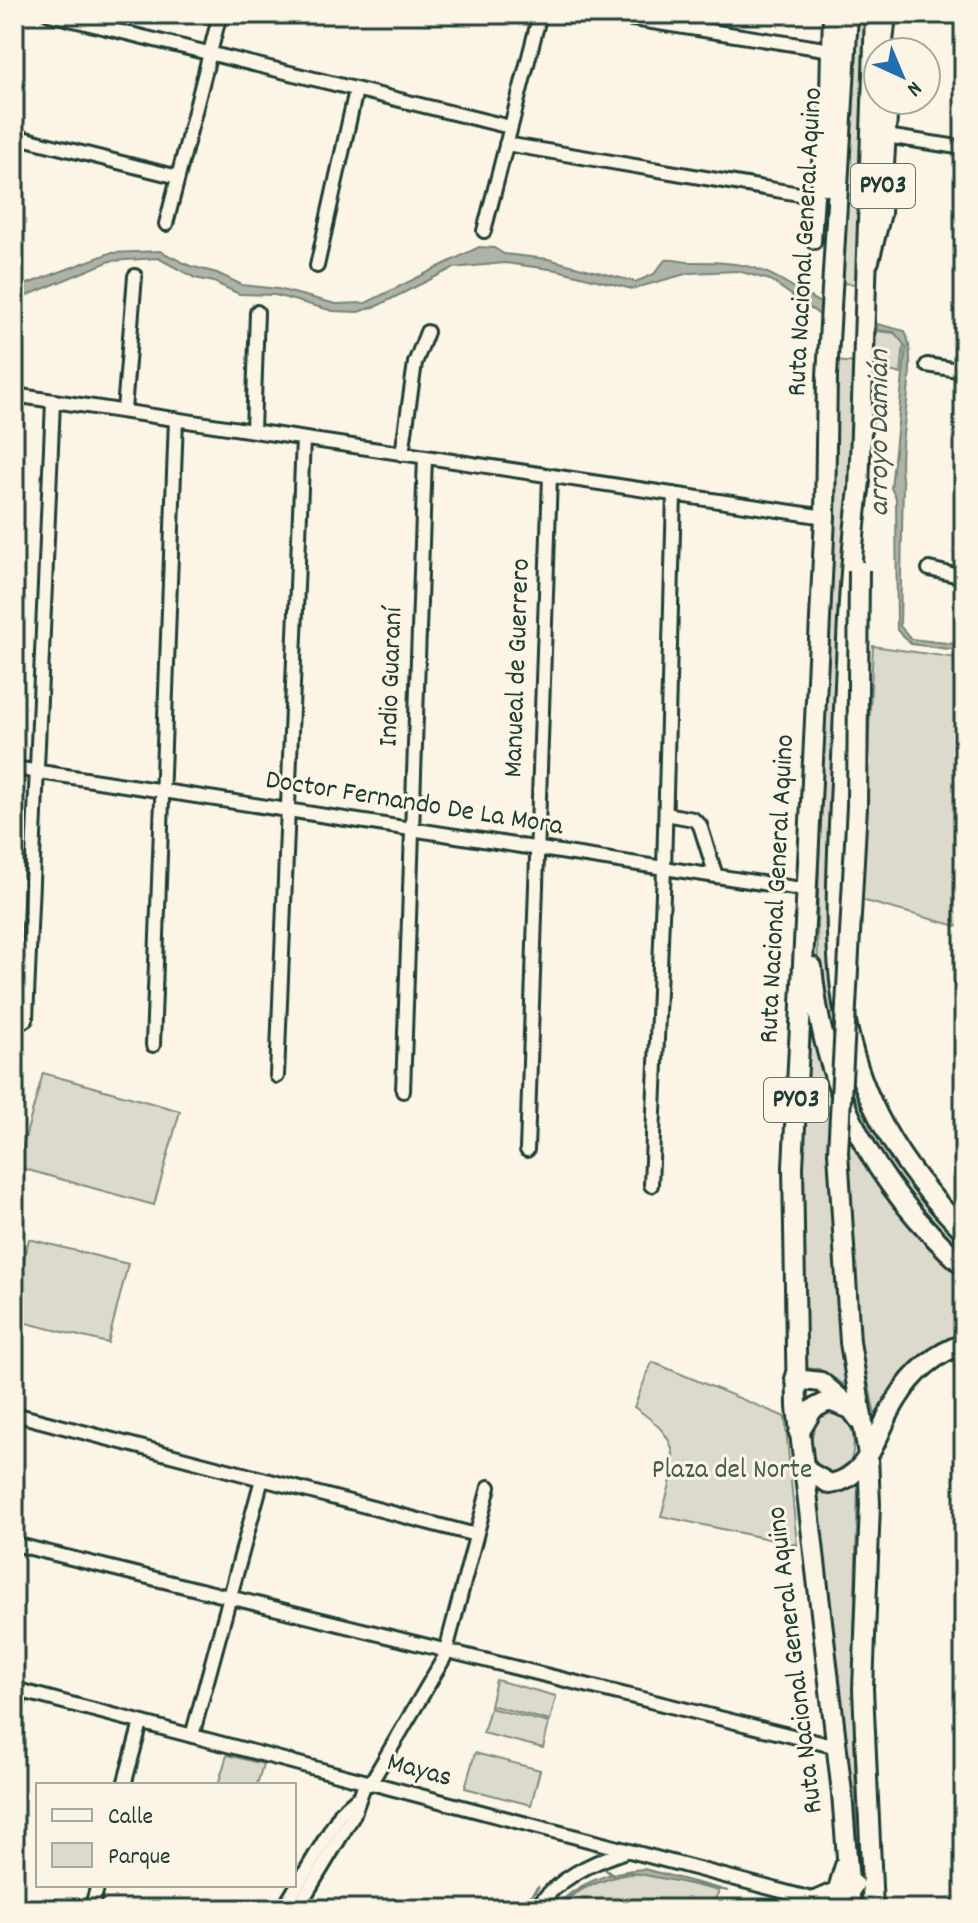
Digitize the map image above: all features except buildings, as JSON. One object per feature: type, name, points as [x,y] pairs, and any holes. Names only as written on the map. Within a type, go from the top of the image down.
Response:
[{"type":"highway","name":"Ruta Nacional General Aquino","points":[[848,14],[827,376],[825,517],[793,1167],[795,1379],[799,1433],[837,1747],[851,1900]]},
{"type":"highway","name":"Ruta Nacional General Aquino","points":[[873,1909],[863,1699],[870,1561],[868,1455],[850,1342],[839,1214],[838,1152],[857,806],[860,481],[875,14]]},
{"type":"highway","name":"PY03","points":[[828,49],[826,175],[836,220]]},
{"type":"highway","name":"PY03","points":[[860,481],[849,569],[837,895],[839,997],[858,1069],[893,1143],[921,1185],[964,1231]]},
{"type":"highway","name":"PY03","points":[[806,895],[816,1011],[831,1072],[843,1103],[866,1149],[900,1200],[933,1238],[964,1266]]},
{"type":"highway","points":[[802,1462],[809,1472],[830,1484],[854,1475],[905,1387],[930,1362],[964,1344]]},
{"type":"highway","points":[[795,1379],[812,1379],[830,1387],[863,1427]]},
{"type":"highway","points":[[799,1433],[807,1417],[821,1403],[839,1402],[851,1409]]},
{"type":"highway","points":[[820,1904],[851,1900],[860,1873],[864,1841],[870,1828]]},
{"type":"main road","name":"PY03","points":[[828,49],[832,14]]},
{"type":"main road","points":[[886,36],[890,14]]},
{"type":"main road","points":[[890,14],[890,36]]},
{"type":"main road","points":[[871,157],[876,116]]},
{"type":"main road","name":"PY03","points":[[866,270],[882,213],[888,116]]},
{"type":"street","points":[[49,14],[510,127]]},
{"type":"street","points":[[166,224],[220,14]]},
{"type":"street","points":[[484,231],[540,14]]},
{"type":"street","points":[[601,14],[828,49],[814,242]]},
{"type":"street","points":[[317,266],[356,90]]},
{"type":"street","points":[[14,136],[178,177]]},
{"type":"street","points":[[886,136],[964,148]]},
{"type":"street","points":[[506,144],[817,197]]},
{"type":"street","points":[[124,410],[135,276]]},
{"type":"street","points":[[253,431],[257,312]]},
{"type":"street","points":[[402,454],[415,363],[427,332]]},
{"type":"street","points":[[927,365],[964,371]]},
{"type":"street","points":[[14,395],[825,517]]},
{"type":"street","points":[[14,1027],[26,1019],[53,402]]},
{"type":"street","points":[[153,1045],[176,419]]},
{"type":"street","points":[[277,1076],[303,439]]},
{"type":"street","name":"Indio Guaraní","points":[[403,1091],[425,457]]},
{"type":"street","name":"Manueal de Guerrero","points":[[527,1150],[550,476]]},
{"type":"street","points":[[651,1185],[666,814],[674,494]]},
{"type":"street","points":[[929,569],[964,577]]},
{"type":"street","name":"Doctor Fernando De La Mora","points":[[14,768],[716,876],[806,895]]},
{"type":"street","points":[[666,814],[693,819],[700,825],[716,876]]},
{"type":"street","points":[[14,1414],[476,1535]]},
{"type":"street","points":[[192,1736],[262,1479]]},
{"type":"street","points":[[283,1909],[342,1811],[368,1783],[446,1649],[489,1487]]},
{"type":"street","points":[[14,1544],[837,1747]]},
{"type":"street","points":[[14,1719],[18,1690]]},
{"type":"street","name":"Mayas","points":[[18,1690],[820,1904]]},
{"type":"street","points":[[125,1783],[141,1723]]},
{"type":"street","points":[[297,1909],[353,1816],[357,1798]]},
{"type":"street","points":[[820,1904],[835,1889],[847,1844]]},
{"type":"street","points":[[534,1909],[557,1883],[585,1865],[626,1851]]},
{"type":"street","points":[[91,1909],[97,1887]]},
{"type":"green space","points":[[854,14],[868,14],[867,36],[862,36],[862,116],[865,116],[859,284],[839,283]]},
{"type":"green space","points":[[876,331],[894,333],[904,342],[901,374],[875,367]]},
{"type":"green space","points":[[836,361],[855,363],[833,1060],[818,964],[817,925]]},
{"type":"green space","points":[[873,646],[964,659],[964,928],[861,900]]},
{"type":"green space","points":[[808,1011],[832,1097],[831,1201],[848,1383],[845,1385],[819,1369],[803,1368],[797,1203]]},
{"type":"green space","points":[[850,1064],[964,1238],[964,1257],[904,1194],[849,1098]]},
{"type":"green space","points":[[43,1073],[180,1111],[154,1205],[17,1167]]},
{"type":"green space","points":[[848,1129],[945,1259],[964,1275],[964,1338],[876,1420],[859,1336],[852,1260]]},
{"type":"green space","points":[[29,1239],[128,1264],[108,1343],[14,1320],[14,1297]]},
{"type":"green space","name":"Plaza del Norte","points":[[652,1362],[785,1417],[797,1545],[661,1516],[671,1481],[673,1454],[670,1442],[662,1431],[634,1407]]},
{"type":"green space","points":[[828,1408],[848,1422],[854,1443],[851,1461],[834,1473],[822,1470],[813,1455],[812,1446],[817,1421]]},
{"type":"green space","points":[[858,1484],[853,1670],[857,1865],[815,1487],[836,1493]]},
{"type":"green space","points":[[496,1680],[556,1696],[550,1721],[490,1705]]},
{"type":"green space","points":[[490,1708],[549,1723],[543,1748],[483,1733]]},
{"type":"green space","points":[[475,1753],[540,1770],[531,1805],[465,1788]]},
{"type":"green space","points":[[227,1755],[263,1764],[258,1783],[219,1783]]},
{"type":"green space","points":[[643,1873],[719,1891],[710,1909],[558,1909],[575,1894],[597,1883]]},
{"type":"shaded area","points":[[479,247],[494,248],[504,254],[548,259],[636,282],[654,274],[665,260],[731,263],[772,275],[820,303],[820,315],[770,280],[738,271],[689,273],[632,289],[557,270],[505,263],[453,268],[377,306],[358,312],[333,311],[275,295],[239,294],[214,282],[195,278],[158,258],[110,261],[14,301],[14,289],[110,253],[160,251],[242,285],[278,289],[336,304],[366,303]]},
{"type":"shaded area","points":[[877,324],[905,331],[909,346],[909,384],[901,467],[900,626],[911,639],[964,645],[964,651],[911,644],[897,630],[896,498],[891,488],[906,347],[894,332],[877,330]]},
{"type":"shaded area","points":[[644,1869],[728,1891],[629,1872],[582,1888],[554,1909],[572,1892],[594,1880],[619,1872]]},
{"type":"waterway","points":[[604,1868],[613,1875]]},
{"type":"waterway","points":[[521,1909],[538,1887]]},
{"type":"water label","name":"arroyo Damián","points":[[881,433]]}]
